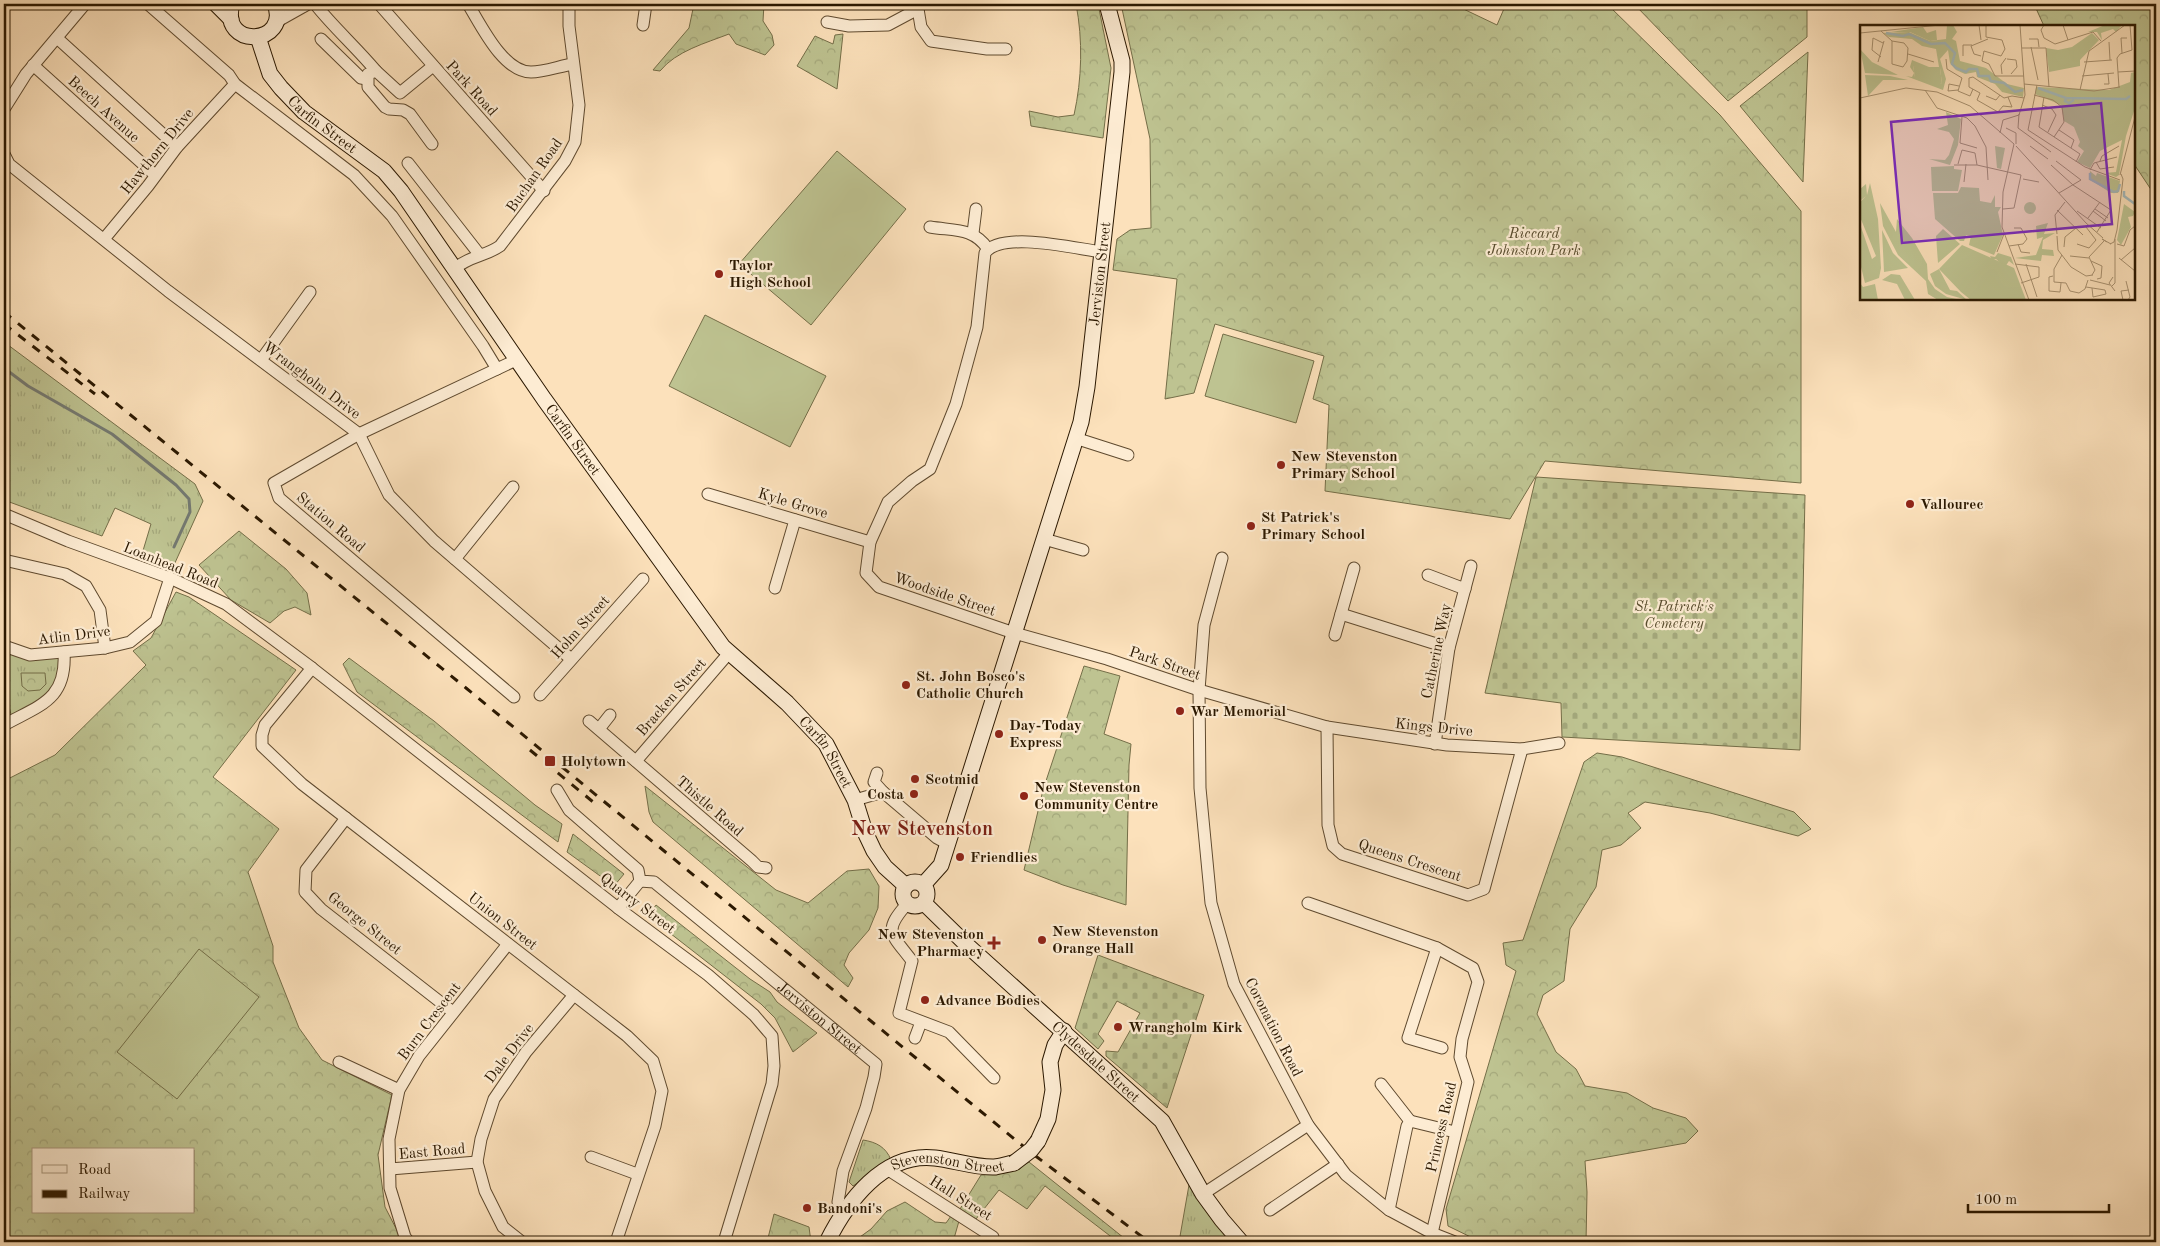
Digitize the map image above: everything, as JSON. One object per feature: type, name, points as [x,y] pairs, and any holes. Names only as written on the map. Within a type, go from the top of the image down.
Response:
[{"type":"main road","points":[[216,4],[232,11],[234,28],[251,38],[258,37],[274,26]]},
{"type":"main road","name":"Jerviston Street","points":[[923,885],[941,865],[1081,422],[1087,387],[1122,72],[1122,61],[1108,4]]},
{"type":"main road","name":"Carfin Street","points":[[275,5],[270,47],[272,64],[281,88]]},
{"type":"main road","name":"Carfin Street","points":[[258,37],[270,74],[281,88],[304,112],[384,171],[401,191],[516,360],[723,647],[787,703],[826,744],[855,800],[865,832],[874,851],[885,867],[906,886]]},
{"type":"main road","points":[[916,882],[923,885],[928,895],[924,903],[918,906],[907,904],[903,893],[906,886],[916,882]]},
{"type":"main road","name":"Clydesdale Street","points":[[924,903],[968,946],[1162,1121],[1203,1194],[1222,1220],[1242,1242]]},
{"type":"main road","name":"Stevenston Street","points":[[827,1242],[854,1197],[887,1169],[912,1158],[994,1167],[1014,1162],[1031,1150],[1038,1141],[1048,1119],[1054,1090],[1050,1062],[1055,1045],[1064,1031]]},
{"type":"street","points":[[4,109],[33,65],[85,4]]},
{"type":"street","points":[[148,4],[229,75],[235,84],[354,175],[392,216],[497,369]]},
{"type":"street","points":[[275,5],[309,4],[400,93],[433,66]]},
{"type":"street","points":[[274,26],[309,4]]},
{"type":"street","name":"Park Road","points":[[379,4],[544,191]]},
{"type":"street","points":[[468,4],[490,40],[513,67],[530,72],[573,64]]},
{"type":"street","name":"Buchan Road","points":[[454,269],[465,260],[479,254],[491,252],[500,246],[544,191],[568,156],[575,142],[579,105],[569,26],[569,4]]},
{"type":"street","points":[[642,25],[646,4]]},
{"type":"street","points":[[827,22],[850,26],[888,25],[916,6],[922,27],[931,41],[987,49],[1006,49]]},
{"type":"street","name":"Beech Avenue","points":[[56,38],[177,147]]},
{"type":"street","points":[[321,39],[361,78],[367,79]]},
{"type":"street","name":"Beech Avenue","points":[[33,65],[155,175]]},
{"type":"street","points":[[376,71],[368,74],[368,87],[385,107],[403,110],[410,114],[432,144]]},
{"type":"street","name":"Hawthorn Drive","points":[[104,239],[148,186],[177,147],[235,84]]},
{"type":"street","name":"Wrangholm Drive","points":[[4,154],[9,164],[168,291],[359,434],[389,495],[434,541],[571,659]]},
{"type":"street","points":[[408,163],[479,254]]},
{"type":"street","points":[[973,233],[976,210]]},
{"type":"street","points":[[930,227],[973,233],[982,240],[988,249],[1013,241],[1102,252]]},
{"type":"street","name":"Woodside Street","points":[[988,249],[984,259],[977,327],[950,420],[930,469],[912,481],[888,502],[870,542],[866,573],[879,586],[1014,633]]},
{"type":"street","points":[[261,360],[310,292]]},
{"type":"street","name":"Station Road","points":[[514,697],[279,498],[274,483],[359,434],[516,360]]},
{"type":"street","points":[[1075,438],[1128,455]]},
{"type":"street","points":[[455,559],[513,487]]},
{"type":"street","name":"Kyle Grove","points":[[708,494],[870,542]]},
{"type":"street","name":"Loanhead Road","points":[[4,514],[68,541],[170,578],[226,604],[312,668]]},
{"type":"street","points":[[775,588],[795,520]]},
{"type":"street","points":[[1044,539],[1083,550]]},
{"type":"street","name":"Coronation Road","points":[[1222,558],[1204,625],[1199,690],[1200,788],[1211,902],[1234,984],[1308,1125],[1346,1175],[1389,1210],[1432,1233],[1455,1242]]},
{"type":"street","points":[[4,560],[65,574],[86,586],[100,610],[105,648]]},
{"type":"street","name":"Catherine Way","points":[[1435,744],[1449,648],[1471,566]]},
{"type":"street","points":[[1335,635],[1354,568]]},
{"type":"street","points":[[1428,575],[1465,589]]},
{"type":"street","name":"Atlin Drive","points":[[4,646],[30,655],[105,648],[130,642],[156,621],[170,578]]},
{"type":"street","name":"Holm Street","points":[[540,695],[643,579]]},
{"type":"street","points":[[1341,614],[1449,648]]},
{"type":"street","name":"Park Street","points":[[1014,633],[1107,659],[1199,690],[1307,721]]},
{"type":"street","points":[[4,724],[35,710],[58,689],[64,676],[64,652]]},
{"type":"street","name":"Bracken Street","points":[[636,761],[729,653]]},
{"type":"street","name":"Union Street","points":[[312,668],[265,725],[262,735],[262,746],[302,784],[627,1036],[653,1061],[662,1091],[655,1126],[616,1242]]},
{"type":"street","name":"Quarry Street","points":[[312,668],[618,908],[708,975],[754,1015],[772,1036],[774,1066],[772,1084],[724,1242]]},
{"type":"street","points":[[599,729],[610,715]]},
{"type":"street","name":"Thistle Road","points":[[590,721],[758,867],[766,868]]},
{"type":"street","name":"Kings Drive","points":[[1307,721],[1327,728],[1435,744],[1522,749],[1559,743]]},
{"type":"street","name":"Queens Crescent","points":[[1327,728],[1328,824],[1333,846],[1342,854],[1468,895],[1484,889],[1522,749]]},
{"type":"street","points":[[877,773],[874,782],[883,792],[937,838],[948,844]]},
{"type":"street","points":[[557,790],[569,810],[638,870],[640,881],[618,908]]},
{"type":"street","name":"Carfin Street","points":[[855,800],[883,792]]},
{"type":"street","name":"George Street","points":[[346,818],[306,870],[305,892],[321,909],[453,1012]]},
{"type":"street","name":"Jerviston Street","points":[[640,881],[654,882],[876,1064],[866,1108],[844,1171],[838,1202],[844,1212]]},
{"type":"street","points":[[907,904],[892,924],[891,932],[912,961],[899,1013],[948,1032],[994,1078]]},
{"type":"street","name":"Princess Road","points":[[1308,904],[1437,948],[1473,968],[1478,982],[1462,1039],[1460,1057],[1468,1082],[1432,1233]]},
{"type":"street","name":"Burn Crescent","points":[[409,1242],[405,1237],[390,1188],[389,1139],[399,1090],[419,1056],[508,944]]},
{"type":"street","points":[[1437,948],[1408,1038],[1442,1048]]},
{"type":"street","name":"Dale Drive","points":[[522,1242],[503,1227],[486,1191],[477,1162],[480,1139],[494,1099],[526,1052],[574,995]]},
{"type":"street","points":[[915,1038],[921,1022]]},
{"type":"street","points":[[339,1062],[399,1090]]},
{"type":"street","points":[[1381,1084],[1410,1121],[1455,1132]]},
{"type":"street","points":[[1389,1210],[1407,1126],[1410,1121]]},
{"type":"street","points":[[1203,1194],[1308,1125]]},
{"type":"street","points":[[591,1157],[638,1174]]},
{"type":"street","name":"East Road","points":[[390,1170],[477,1162]]},
{"type":"street","points":[[1270,1210],[1338,1164]]},
{"type":"street","name":"Hall Street","points":[[887,1169],[993,1237]]},
{"type":"green space","points":[[694,4],[764,4],[763,21],[772,35],[774,45],[765,55],[736,44],[729,34],[683,53],[674,58],[660,71],[653,70],[689,28]]},
{"type":"green space","points":[[1076,4],[1098,4],[1111,68],[1103,138],[1031,126],[1029,111],[1058,117],[1074,115],[1079,88],[1081,60],[1080,31]]},
{"type":"green space","name":"Riccard Johnston Park","points":[[1121,4],[1453,4],[1497,25],[1506,4],[1607,4],[1720,115],[1801,211],[1801,483],[1545,461],[1510,519],[1325,491],[1329,405],[1313,399],[1324,356],[1215,324],[1194,393],[1165,399],[1177,279],[1113,270],[1117,239],[1130,230],[1151,228],[1150,139]]},
{"type":"green space","points":[[1634,4],[1807,4],[1807,37],[1728,101]]},
{"type":"green space","points":[[2034,4],[2156,4],[2156,197],[2135,166],[2135,25],[2044,25]]},
{"type":"green space","points":[[843,34],[837,89],[797,66],[815,36],[833,44],[835,35]]},
{"type":"green space","points":[[1808,52],[1803,182],[1740,106]]},
{"type":"green space","points":[[837,151],[906,209],[811,325],[739,264]]},
{"type":"green space","points":[[705,315],[826,376],[790,447],[669,386]]},
{"type":"green space","points":[[1223,334],[1314,361],[1296,423],[1205,396]]},
{"type":"green space","points":[[4,342],[195,484],[203,501],[174,565],[142,554],[151,524],[115,508],[102,536],[4,500]]},
{"type":"green space","name":"St. Patrick's Cemetery","points":[[1536,477],[1805,495],[1800,750],[1562,737],[1561,703],[1485,693]]},
{"type":"green space","points":[[239,531],[286,569],[307,593],[311,615],[295,607],[284,611],[270,623],[231,600],[199,565]]},
{"type":"green space","points":[[176,592],[189,597],[296,670],[213,777],[279,829],[248,872],[273,946],[273,962],[299,1028],[322,1060],[392,1095],[378,1155],[385,1207],[403,1242],[4,1242],[4,781],[55,755],[146,665],[133,651],[151,638]]},
{"type":"green space","points":[[4,648],[62,654],[56,688],[12,718],[4,688],[6,680]]},
{"type":"green space","points":[[349,658],[434,721],[535,805],[562,824],[558,842],[357,692],[343,664]]},
{"type":"green space","points":[[1084,666],[1120,676],[1104,734],[1131,744],[1126,905],[1063,885],[1024,870],[1043,790]]},
{"type":"green space","points":[[21,673],[45,673],[46,684],[40,690],[28,691],[22,686]]},
{"type":"green space","points":[[1597,753],[1622,757],[1794,812],[1811,829],[1798,836],[1710,813],[1645,802],[1628,813],[1641,828],[1621,845],[1602,850],[1596,887],[1570,929],[1564,981],[1543,995],[1537,1014],[1556,1052],[1576,1069],[1585,1086],[1627,1093],[1653,1108],[1686,1118],[1698,1131],[1686,1143],[1585,1161],[1587,1192],[1586,1242],[1481,1242],[1448,1226],[1446,1209],[1516,971],[1506,965],[1503,943],[1523,940],[1584,762]]},
{"type":"green space","points":[[645,786],[776,890],[808,903],[847,871],[869,869],[879,886],[878,908],[869,930],[849,953],[844,965],[853,978],[848,987],[653,822],[649,812]]},
{"type":"green space","points":[[573,834],[624,874],[614,886],[567,852]]},
{"type":"green space","points":[[656,905],[750,979],[770,992],[777,1002],[817,1033],[793,1052],[775,1018],[761,1004],[648,916]]},
{"type":"green space","points":[[199,949],[259,997],[177,1099],[117,1052]]},
{"type":"green space","points":[[1098,955],[1204,995],[1167,1108],[1106,1056],[1106,1051],[1118,1052],[1140,1013],[1117,1001],[1098,1034],[1104,1041],[1098,1049],[1075,1028]]},
{"type":"green space","points":[[863,1140],[880,1146],[891,1160],[853,1186],[849,1182]]},
{"type":"green space","points":[[1029,1162],[1129,1242],[1118,1242],[1045,1186],[1027,1209],[999,1190],[976,1219],[960,1209],[981,1175],[1006,1172]]},
{"type":"green space","points":[[1189,1185],[1209,1215],[1231,1242],[1179,1242]]},
{"type":"green space","points":[[905,1202],[935,1222],[946,1223],[951,1216],[959,1221],[953,1242],[853,1242],[871,1229],[887,1211]]},
{"type":"green space","points":[[774,1214],[809,1227],[811,1242],[767,1242]]},
{"type":"waterway","points":[[4,368],[28,386],[112,434],[176,485],[189,499],[190,512],[174,547]]},
{"type":"railway","points":[[4,312],[466,688],[1029,1151],[1149,1242]]},
{"type":"railway","points":[[4,324],[95,394]]},
{"type":"railway","points":[[530,750],[598,806]]},
{"type":"place","name":"Taylor High School","points":[[719,274]]},
{"type":"place","name":"New Stevenston Primary School","points":[[1281,465]]},
{"type":"place","name":"Vallourec","points":[[1910,504]]},
{"type":"place","name":"St Patrick's Primary School","points":[[1251,526]]},
{"type":"place","name":"St. John Bosco's Catholic Church","points":[[906,685]]},
{"type":"place","name":"War Memorial","points":[[1180,711]]},
{"type":"place","name":"Day-Today Express","points":[[999,734]]},
{"type":"place","name":"Holytown","points":[[550,761]]},
{"type":"place","name":"Scotmid","points":[[915,779]]},
{"type":"place","name":"Costa","points":[[914,794]]},
{"type":"place","name":"New Stevenston Community Centre","points":[[1024,796]]},
{"type":"place","name":"Friendlies","points":[[960,857]]},
{"type":"place","name":"New Stevenston Orange Hall","points":[[1042,940]]},
{"type":"place","name":"New Stevenston Pharmacy","points":[[994,943]]},
{"type":"place","name":"Advance Bodies","points":[[925,1000]]},
{"type":"place","name":"Wrangholm Kirk","points":[[1118,1027]]},
{"type":"place","name":"Bandoni's","points":[[807,1208]]},
{"type":"district","name":"New Stevenston","points":[[922,828]]}]
